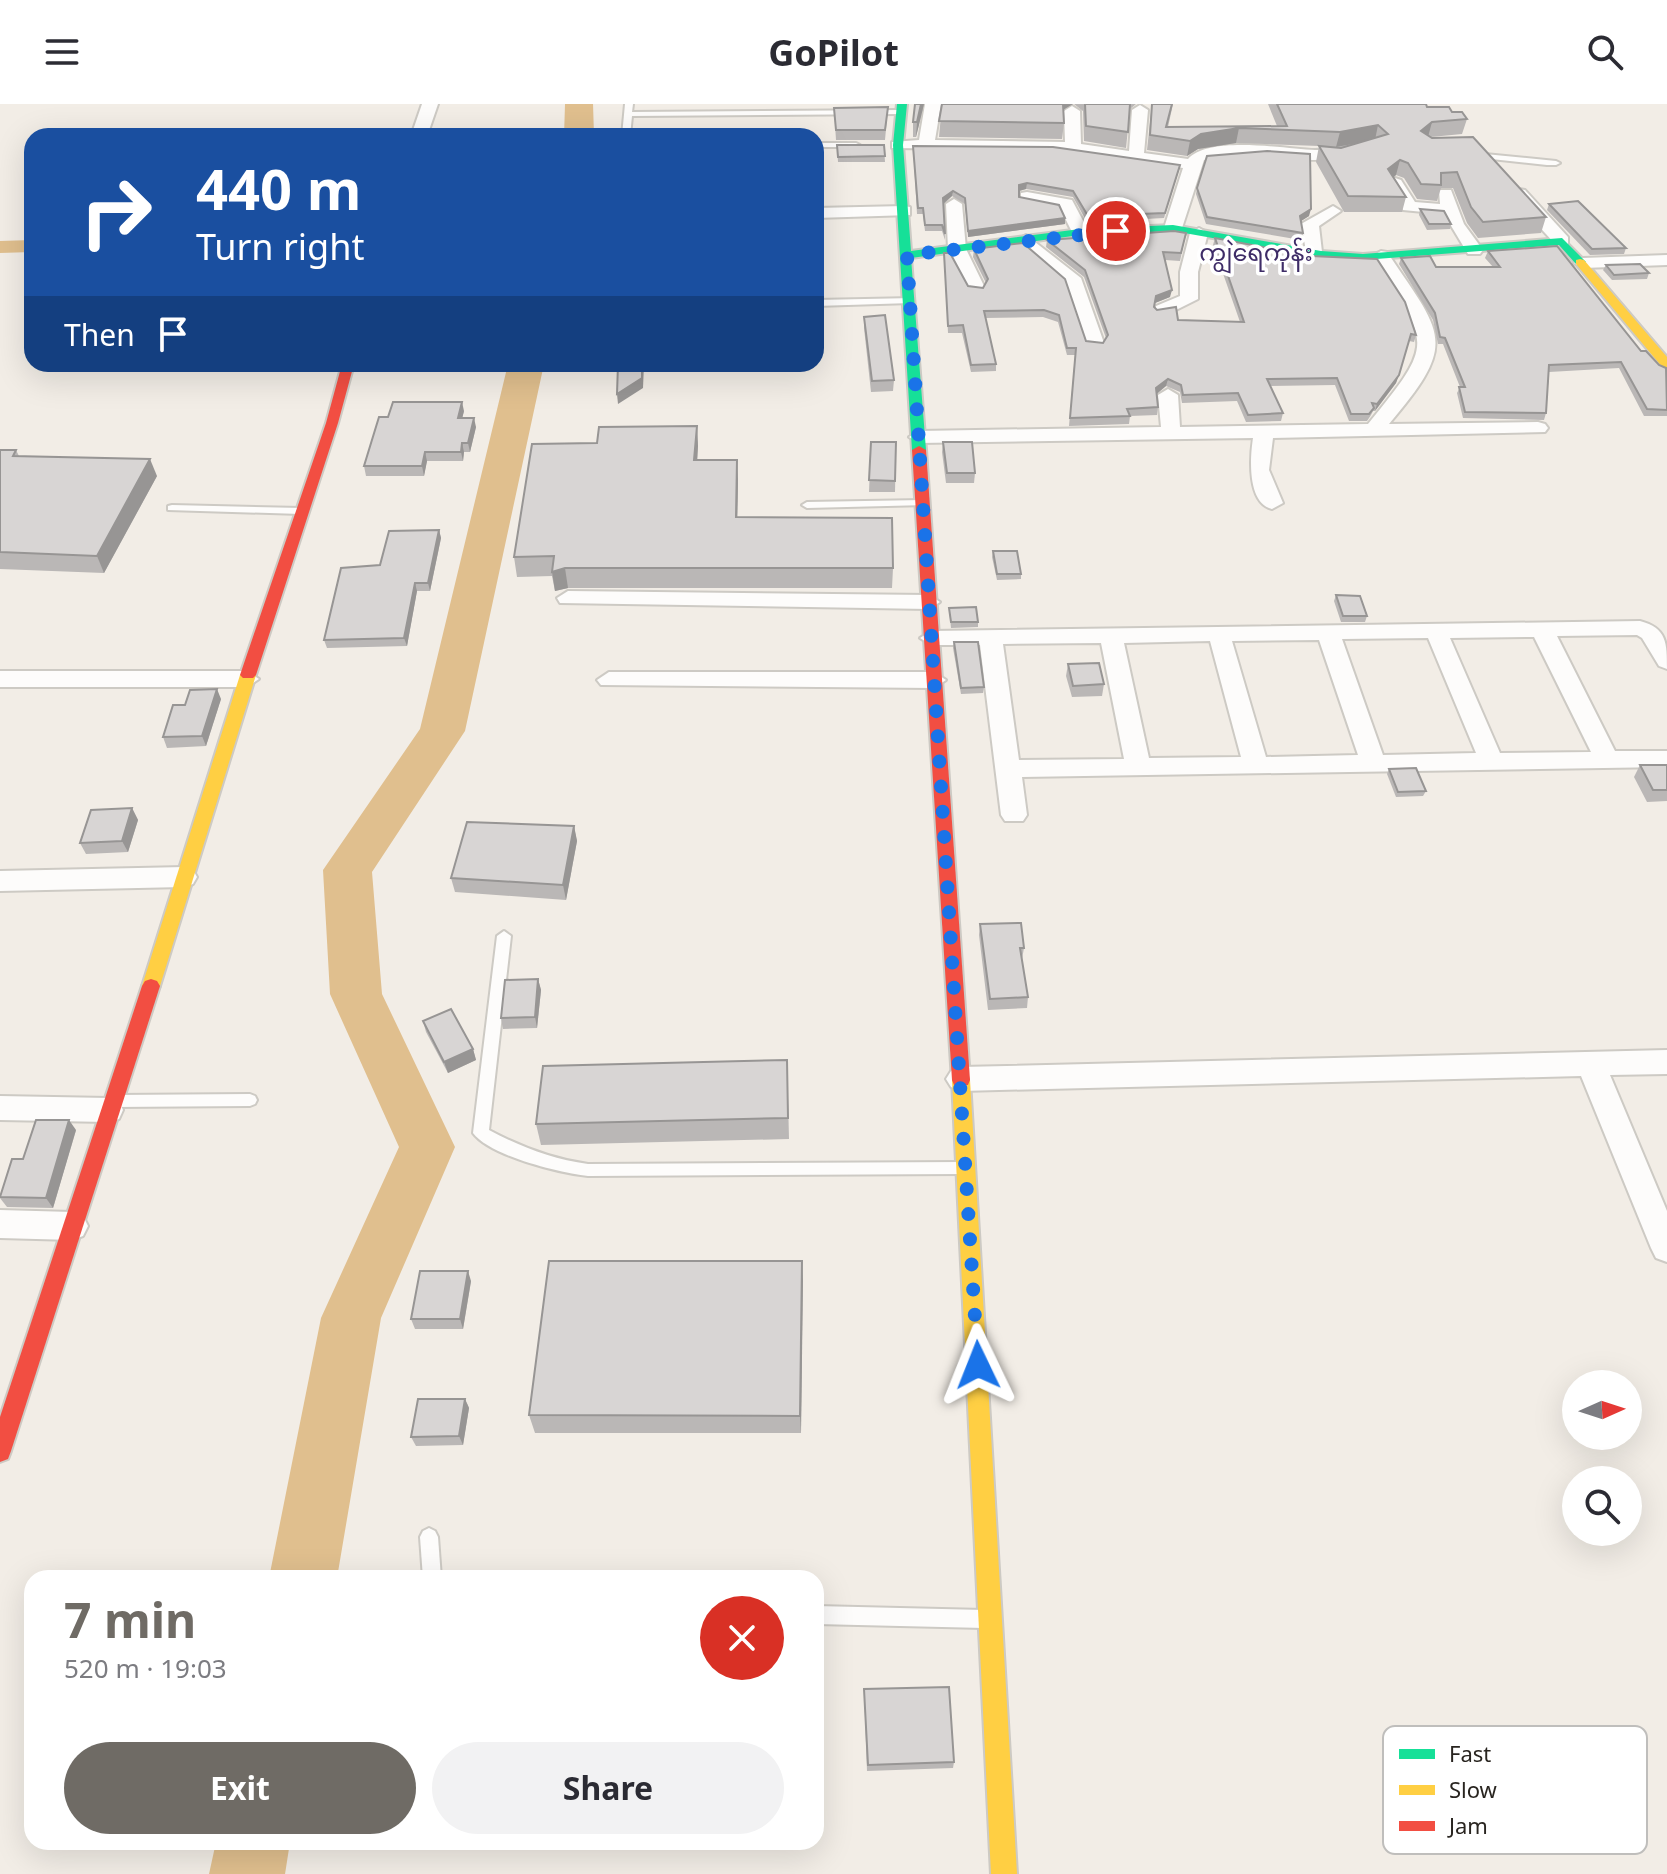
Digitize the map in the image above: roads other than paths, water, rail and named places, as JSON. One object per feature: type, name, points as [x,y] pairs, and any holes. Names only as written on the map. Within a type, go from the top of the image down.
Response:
[{"type":"street","points":[[422,128],[430,104]]},
{"type":"street","points":[[926,145],[933,104]]},
{"type":"street","points":[[902,108],[891,145],[904,211],[911,300],[967,1168],[1004,1874]]},
{"type":"street","points":[[1136,157],[1140,110]]},
{"type":"street","points":[[1072,111],[1073,148]]},
{"type":"street","points":[[891,145],[1073,148],[1192,164]]},
{"type":"street","points":[[1173,228],[1192,164],[1205,154],[1276,150],[1337,155],[1373,148]]},
{"type":"street","points":[[1480,151],[1583,263],[1667,365]]},
{"type":"street","points":[[1395,183],[1409,206],[1451,210]]},
{"type":"street","points":[[1444,191],[1474,250]]},
{"type":"street","points":[[1027,197],[1066,204],[1080,232]]},
{"type":"street","points":[[954,204],[957,249],[976,288]]},
{"type":"street","points":[[824,213],[904,211]]},
{"type":"street","points":[[1313,252],[1310,224],[1333,211]]},
{"type":"street","points":[[907,255],[1080,232],[1173,228],[1313,252],[1381,256],[1562,241]]},
{"type":"street","points":[[1162,310],[1189,299],[1189,272],[1199,233]]},
{"type":"street","points":[[1026,240],[1075,282],[1095,343]]},
{"type":"street","points":[[1372,432],[1425,362],[1430,339],[1426,326],[1381,256]]},
{"type":"street","points":[[1583,263],[1667,260]]},
{"type":"street","points":[[0,1451],[109,1106],[202,828],[345,372]]},
{"type":"street","points":[[1168,395],[1171,434]]},
{"type":"street","points":[[919,437],[1538,428]]},
{"type":"street","points":[[1264,433],[1259,470],[1272,503]]},
{"type":"street","points":[[568,598],[929,602]]},
{"type":"street","points":[[931,638],[1646,629],[1667,661]]},
{"type":"street","points":[[1542,630],[1607,759]]},
{"type":"street","points":[[1436,631],[1491,760]]},
{"type":"street","points":[[1328,632],[1373,762]]},
{"type":"street","points":[[1219,634],[1256,765]]},
{"type":"street","points":[[1111,635],[1138,766]]},
{"type":"street","points":[[991,637],[1014,815]]},
{"type":"street","points":[[0,679],[247,679]]},
{"type":"street","points":[[609,680],[934,680]]},
{"type":"street","points":[[1008,769],[1667,759]]},
{"type":"street","points":[[0,881],[184,877]]},
{"type":"street","points":[[961,1079],[1667,1062]]},
{"type":"street","points":[[1590,1063],[1667,1248]]},
{"type":"street","points":[[0,1108],[109,1106]]},
{"type":"street","points":[[0,1224],[72,1226]]},
{"type":"lane","points":[[627,128],[629,104]]},
{"type":"lane","points":[[628,114],[902,108]]},
{"type":"lane","points":[[824,145],[871,145]]},
{"type":"lane","points":[[1480,151],[1556,163]]},
{"type":"lane","points":[[824,303],[911,300]]},
{"type":"lane","points":[[807,505],[923,503]]},
{"type":"lane","points":[[172,508],[301,511]]},
{"type":"lane","points":[[504,936],[481,1133],[515,1152],[550,1166],[588,1170],[967,1168]]},
{"type":"lane","points":[[109,1106],[250,1100]]},
{"type":"lane","points":[[429,1537],[431,1570]]},
{"type":"lane","points":[[824,1615],[989,1619]]},
{"type":"waterway","points":[[579,104],[579,128]]},
{"type":"waterway","points":[[0,247],[24,246]]},
{"type":"waterway","points":[[304,1570],[351,1318],[427,1147],[356,994],[347,870],[442,731],[524,372]]},
{"type":"waterway","points":[[247,1874],[252,1850]]},
{"type":"district","name":"ကျွဲရေကုန်း","points":[[1256,251]]}]
